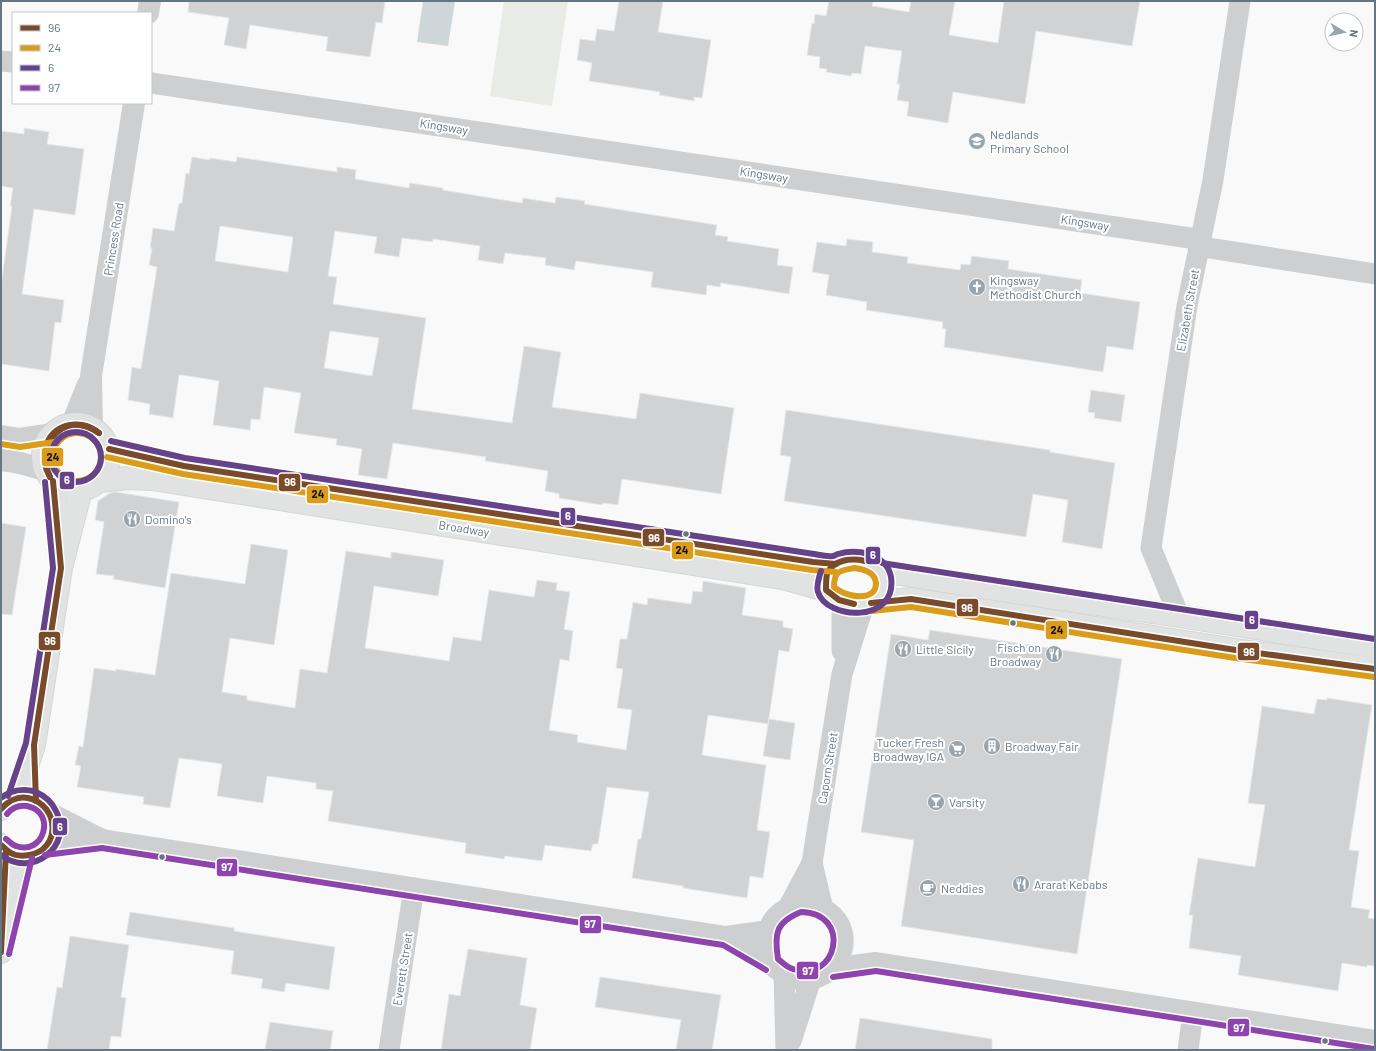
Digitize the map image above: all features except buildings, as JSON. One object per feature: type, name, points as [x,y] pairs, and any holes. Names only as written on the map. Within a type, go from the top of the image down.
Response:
[{"type":"main road","points":[[82,426],[101,434],[109,449],[109,462],[106,472],[91,485],[71,490],[61,487],[50,476],[43,462],[47,442],[53,434],[62,427],[82,426]]},
{"type":"main road","name":"Broadway","points":[[109,449],[184,466],[812,562],[836,564]]},
{"type":"main road","points":[[50,476],[61,568]]},
{"type":"main road","name":"Broadway","points":[[91,485],[129,478],[152,479],[782,578],[834,596]]},
{"type":"main road","points":[[1,950],[10,851],[32,855],[44,848],[50,840],[52,831],[52,822],[26,806],[61,568],[91,485]]},
{"type":"main road","points":[[1375,647],[881,571],[872,563],[859,560],[843,560],[836,564],[829,570],[826,580],[834,596],[857,605],[910,599],[1236,650],[1375,669]]},
{"type":"main road","points":[[867,604],[878,599],[882,594],[884,586],[881,571]]},
{"type":"street","points":[[148,12],[150,1]]},
{"type":"street","name":"Elizabeth Street","points":[[1179,616],[1151,548],[1152,537],[1187,306],[1213,180],[1240,1]]},
{"type":"street","points":[[1,61],[12,62]]},
{"type":"street","name":"Kingsway","points":[[152,83],[1190,238],[1210,248],[1375,274]]},
{"type":"street","name":"Princess Road","points":[[82,426],[134,104]]},
{"type":"street","points":[[1,436],[20,439],[53,434]]},
{"type":"street","points":[[1,460],[16,462],[50,476]]},
{"type":"street","name":"Caporn Street","points":[[834,596],[842,674]]},
{"type":"street","name":"Caporn Street","points":[[788,908],[812,863],[842,674],[867,604]]},
{"type":"street","points":[[26,806],[102,840],[726,937],[769,930]]},
{"type":"street","points":[[44,848],[102,840]]},
{"type":"street","name":"Caporn Street","points":[[812,863],[823,909]]},
{"type":"street","name":"Everett Street","points":[[389,1050],[414,888]]},
{"type":"street","points":[[787,1050],[777,968],[767,937],[771,925],[778,915],[788,908],[800,904],[812,904],[823,909],[832,916],[839,925],[842,936],[842,948],[832,969]]},
{"type":"street","points":[[842,936],[876,963]]},
{"type":"street","points":[[726,937],[788,976],[799,979],[811,979],[832,969],[876,963],[1375,1041]]},
{"type":"street","points":[[787,1050],[811,979]]},
{"type":"street","points":[[1188,1050],[1194,1013]]},
{"type":"shaded area","points":[[423,1],[455,1],[448,46],[417,42]]},
{"type":"shaded area","points":[[504,1],[568,1],[552,106],[490,96]]},
{"type":"transit line","name":"96","points":[[46,447],[49,439],[54,433],[60,428],[68,425],[84,425],[99,433]]},
{"type":"transit line","name":"96","points":[[46,447],[56,433],[68,426],[83,426],[91,428],[99,433]]},
{"type":"transit line","name":"6","points":[[71,432],[81,432],[94,439],[101,452],[101,457],[101,462],[94,475],[81,482],[71,482],[62,478],[55,471],[51,462],[51,452],[55,443],[62,436],[71,432]]},
{"type":"transit line","name":"24","points":[[72,433],[82,433],[91,437],[97,443],[100,448],[101,457],[100,466],[91,477],[82,481],[72,481],[63,477],[57,471],[53,462],[53,452],[57,443],[63,437],[72,433]]},
{"type":"transit line","name":"6","points":[[111,441],[185,458],[824,556],[834,556],[849,552],[865,553],[873,555],[886,565],[891,577],[890,592],[884,603],[873,610],[860,613],[846,612],[834,608],[824,601],[818,592],[817,590],[821,571]]},
{"type":"transit line","name":"24","points":[[1,444],[20,447],[54,442]]},
{"type":"transit line","name":"96","points":[[46,447],[45,462],[50,477]]},
{"type":"transit line","name":"96","points":[[46,447],[46,470],[50,477]]},
{"type":"transit line","name":"96","points":[[109,449],[184,466],[813,562],[836,564]]},
{"type":"transit line","name":"24","points":[[107,457],[183,474],[812,570],[835,572]]},
{"type":"transit line","name":"96","points":[[36,801],[34,745],[61,568],[53,481]]},
{"type":"transit line","name":"6","points":[[8,796],[26,743],[53,568],[45,482]]},
{"type":"transit line","name":"96","points":[[854,604],[839,600],[826,590],[827,574],[834,565],[843,561],[865,561]]},
{"type":"transit line","name":"6","points":[[882,563],[1375,639]]},
{"type":"transit line","name":"24","points":[[854,568],[865,570],[875,579],[875,588],[869,595],[853,596],[834,587],[835,577],[839,572],[854,568]]},
{"type":"transit line","name":"96","points":[[871,603],[911,599],[1236,650],[1375,669]]},
{"type":"transit line","name":"24","points":[[872,611],[911,607],[1235,658],[1374,677]]},
{"type":"transit line","name":"6","points":[[1,798],[18,790],[36,792],[50,802],[56,811],[60,824],[59,836],[55,847],[47,855],[37,861],[25,863],[13,861],[1,855]]},
{"type":"transit line","name":"96","points":[[1,809],[13,800],[28,798],[39,802],[46,809],[51,818],[52,827],[51,837],[47,845],[39,851],[29,855],[22,856],[13,854],[1,845]]},
{"type":"transit line","name":"97","points":[[6,839],[16,846],[26,847],[34,845],[40,839],[44,824],[42,816],[36,810],[27,806],[16,807],[7,814]]},
{"type":"transit line","name":"97","points":[[45,855],[102,848],[723,945],[766,970]]},
{"type":"transit line","name":"96","points":[[1,952],[6,851]]},
{"type":"transit line","name":"97","points":[[9,954],[32,858]]},
{"type":"transit line","name":"97","points":[[801,912],[817,915],[828,923],[833,934],[833,946],[829,958],[820,967],[808,971],[793,969],[778,959],[776,942],[779,930],[786,920],[801,912]]},
{"type":"transit line","name":"97","points":[[833,977],[876,971],[1374,1049]]},
{"type":"place","name":"Nedlands Primary School","points":[[977,141]]},
{"type":"place","name":"Kingsway Methodist Church","points":[[977,287]]},
{"type":"place","name":"Domino's","points":[[132,519]]},
{"type":"place","name":"Little Sicily","points":[[903,649]]},
{"type":"place","name":"Fisch on Broadway","points":[[1054,654]]},
{"type":"place","name":"Broadway Fair","points":[[992,746]]},
{"type":"place","name":"Tucker Fresh Broadway IGA","points":[[957,749]]},
{"type":"place","name":"Varsity","points":[[936,802]]},
{"type":"place","name":"Ararat Kebabs","points":[[1021,884]]},
{"type":"place","name":"Neddies","points":[[928,888]]}]
